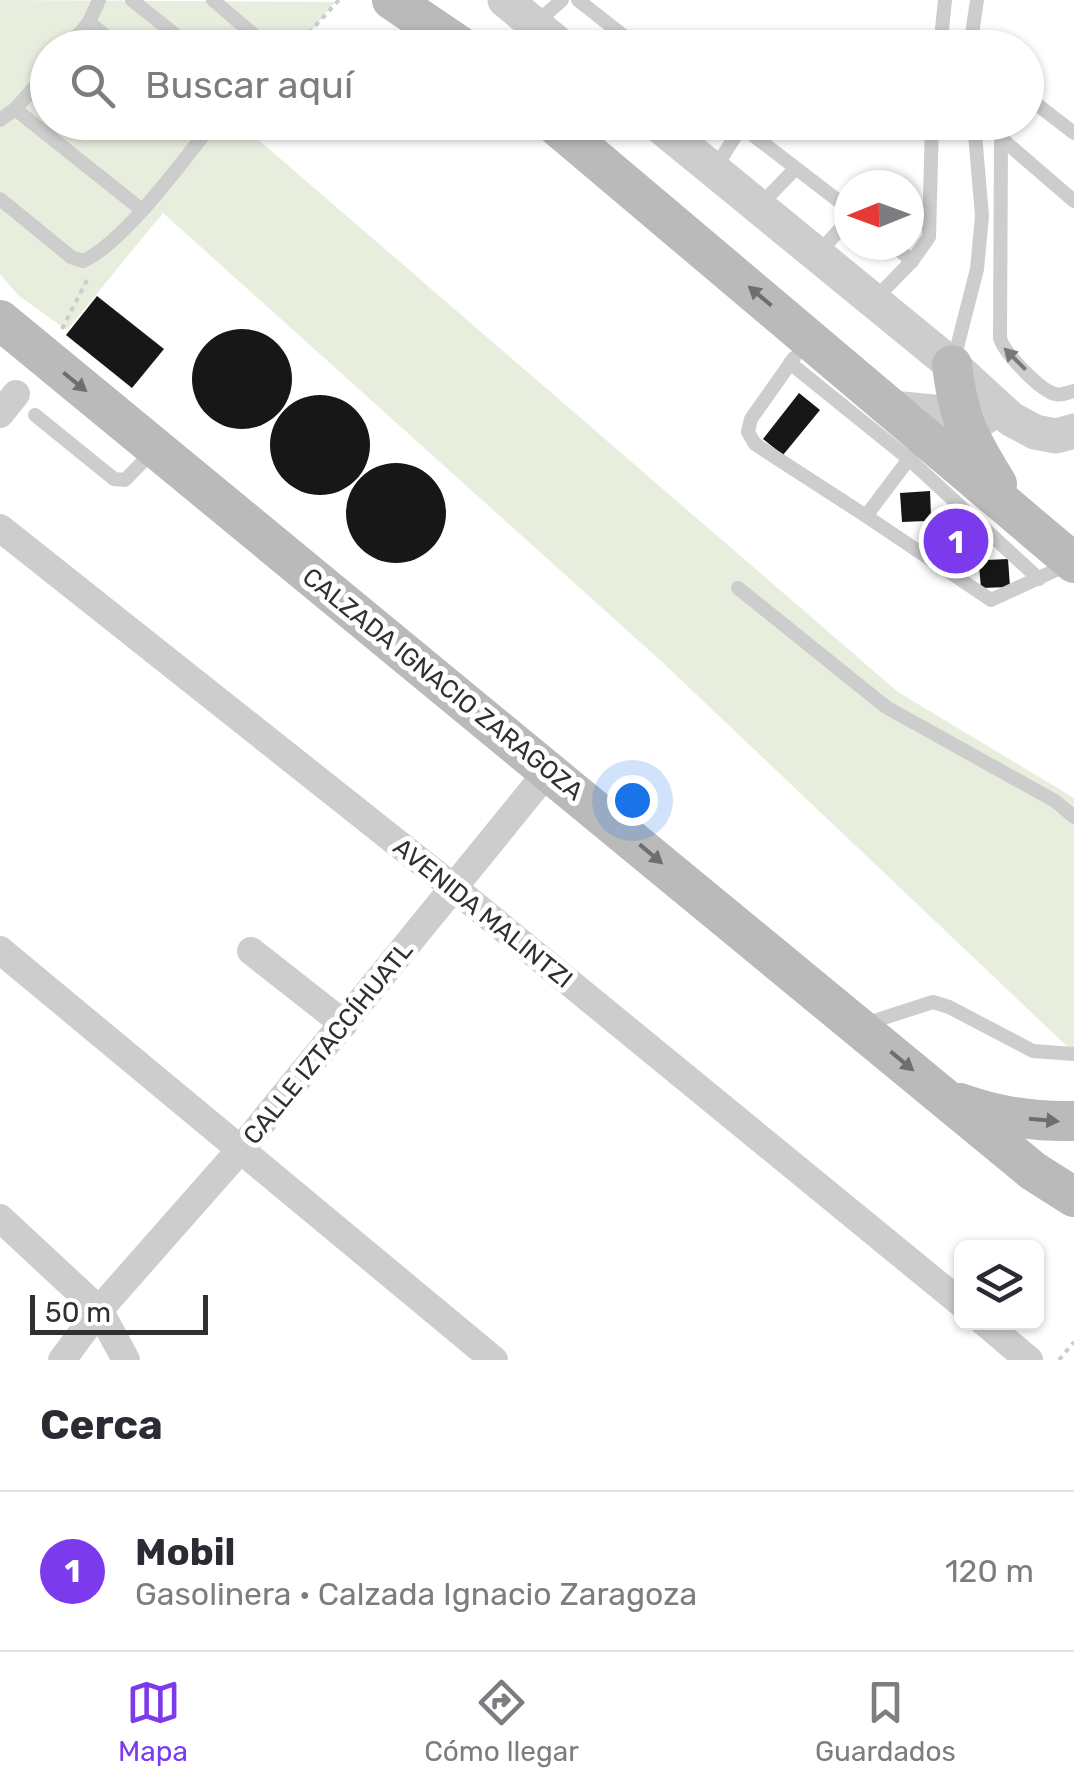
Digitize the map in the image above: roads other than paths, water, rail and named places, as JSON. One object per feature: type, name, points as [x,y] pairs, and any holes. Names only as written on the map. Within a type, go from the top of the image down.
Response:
[{"type":"main road","points":[[392,0],[438,30]]},
{"type":"main road","points":[[409,0],[443,30]]},
{"type":"main road","points":[[572,140],[800,350],[932,430],[966,433],[1001,492],[1062,568]]},
{"type":"main road","name":"CALZADA IGNACIO ZARAGOZA","points":[[0,320],[1033,1171],[1074,1197]]},
{"type":"main road","points":[[932,430],[952,364]]},
{"type":"main road","points":[[947,1098],[980,1110],[1024,1118],[1074,1121]]},
{"type":"street","points":[[505,0],[542,30]]},
{"type":"street","points":[[677,140],[952,364],[1011,419],[1034,432],[1056,436],[1074,431]]},
{"type":"street","points":[[932,430],[1011,419]]},
{"type":"street","name":"AVENIDA MALINTZI","points":[[0,528],[454,888],[954,1297]]},
{"type":"street","name":"CALLE IZTACCÍHUATL","points":[[62,1360],[99,1310],[240,1150],[549,770]]},
{"type":"street","points":[[0,950],[494,1360]]},
{"type":"street","points":[[252,951],[344,1024]]},
{"type":"street","points":[[0,1218],[99,1310],[126,1360]]},
{"type":"street","points":[[993,1330],[1029,1360]]},
{"type":"lane","points":[[83,30],[99,0]]},
{"type":"lane","points":[[132,0],[170,30]]},
{"type":"lane","points":[[213,0],[248,30]]},
{"type":"lane","points":[[535,24],[562,0]]},
{"type":"lane","points":[[578,0],[616,30]]},
{"type":"lane","points":[[942,30],[945,0]]},
{"type":"lane","points":[[973,30],[977,0]]},
{"type":"lane","points":[[90,22],[99,30]]},
{"type":"lane","points":[[0,120],[30,93]]},
{"type":"lane","points":[[15,110],[30,122]]},
{"type":"lane","points":[[1044,110],[1074,133]]},
{"type":"lane","points":[[53,140],[142,210]]},
{"type":"lane","points":[[0,199],[71,257],[83,261],[94,256],[142,210],[198,140]]},
{"type":"lane","points":[[714,170],[730,140]]},
{"type":"lane","points":[[758,140],[834,198]]},
{"type":"lane","points":[[874,300],[912,262],[928,236],[931,140]]},
{"type":"lane","points":[[952,364],[978,268],[982,216],[976,140]]},
{"type":"lane","points":[[1002,140],[1003,349],[1050,392],[1060,395],[1074,391]]},
{"type":"lane","points":[[1012,140],[1074,200]]},
{"type":"lane","points":[[759,207],[795,169]]},
{"type":"lane","points":[[817,254],[834,235]]},
{"type":"lane","points":[[800,350],[932,430],[1062,568],[991,600],[755,444],[748,432],[750,419],[800,350]]},
{"type":"lane","points":[[17,408],[114,480],[125,480],[155,448]]},
{"type":"lane","points":[[866,516],[932,430]]},
{"type":"lane","points":[[738,588],[886,707],[1056,801],[1074,817]]},
{"type":"lane","points":[[860,1026],[933,1002],[1033,1051],[1074,1054]]},
{"type":"place","name":"Mobil","points":[[956,541]]}]
